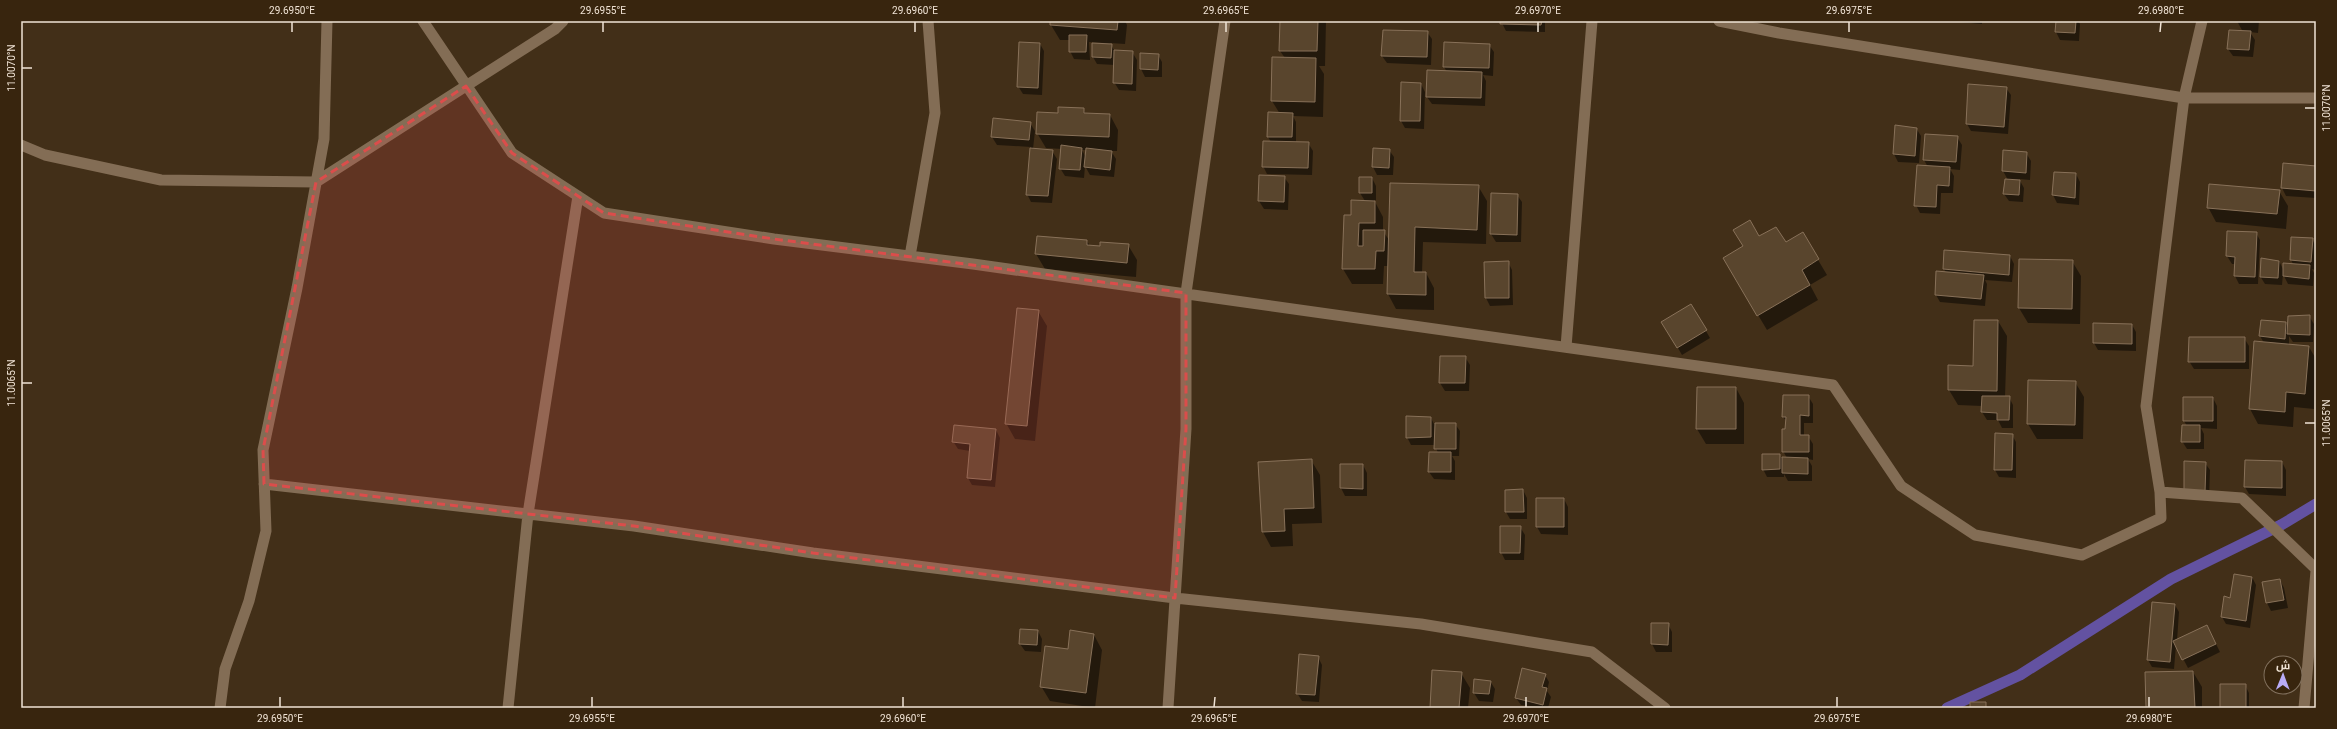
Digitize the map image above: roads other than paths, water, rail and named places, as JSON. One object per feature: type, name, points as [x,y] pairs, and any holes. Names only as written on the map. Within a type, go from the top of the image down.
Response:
[{"type":"street","points":[[220,708],[225,668],[249,602],[266,530],[263,450],[297,288],[324,139],[327,21]]},
{"type":"street","points":[[423,21],[512,153],[604,213],[774,239],[1186,293],[1833,384],[1901,486],[1975,535],[2082,555],[2161,518],[2160,492],[2146,406],[2184,98],[2202,21]]},
{"type":"street","points":[[21,145],[45,155],[161,180],[316,182],[555,29],[563,21]]},
{"type":"street","points":[[910,256],[935,113],[928,21]]},
{"type":"street","points":[[1168,708],[1186,429],[1186,293],[1225,21]]},
{"type":"street","points":[[1566,347],[1592,21]]},
{"type":"street","points":[[1719,21],[1779,33],[2184,98],[2316,98]]},
{"type":"street","points":[[508,708],[528,514],[578,196]]},
{"type":"street","points":[[264,484],[634,526],[814,553],[1175,598],[1421,624],[1592,652],[1665,708]]},
{"type":"street","points":[[2160,492],[2242,498],[2316,570],[2304,708]]},
{"type":"waterway","points":[[1947,708],[2020,675],[2171,579],[2281,525],[2316,504]]}]
